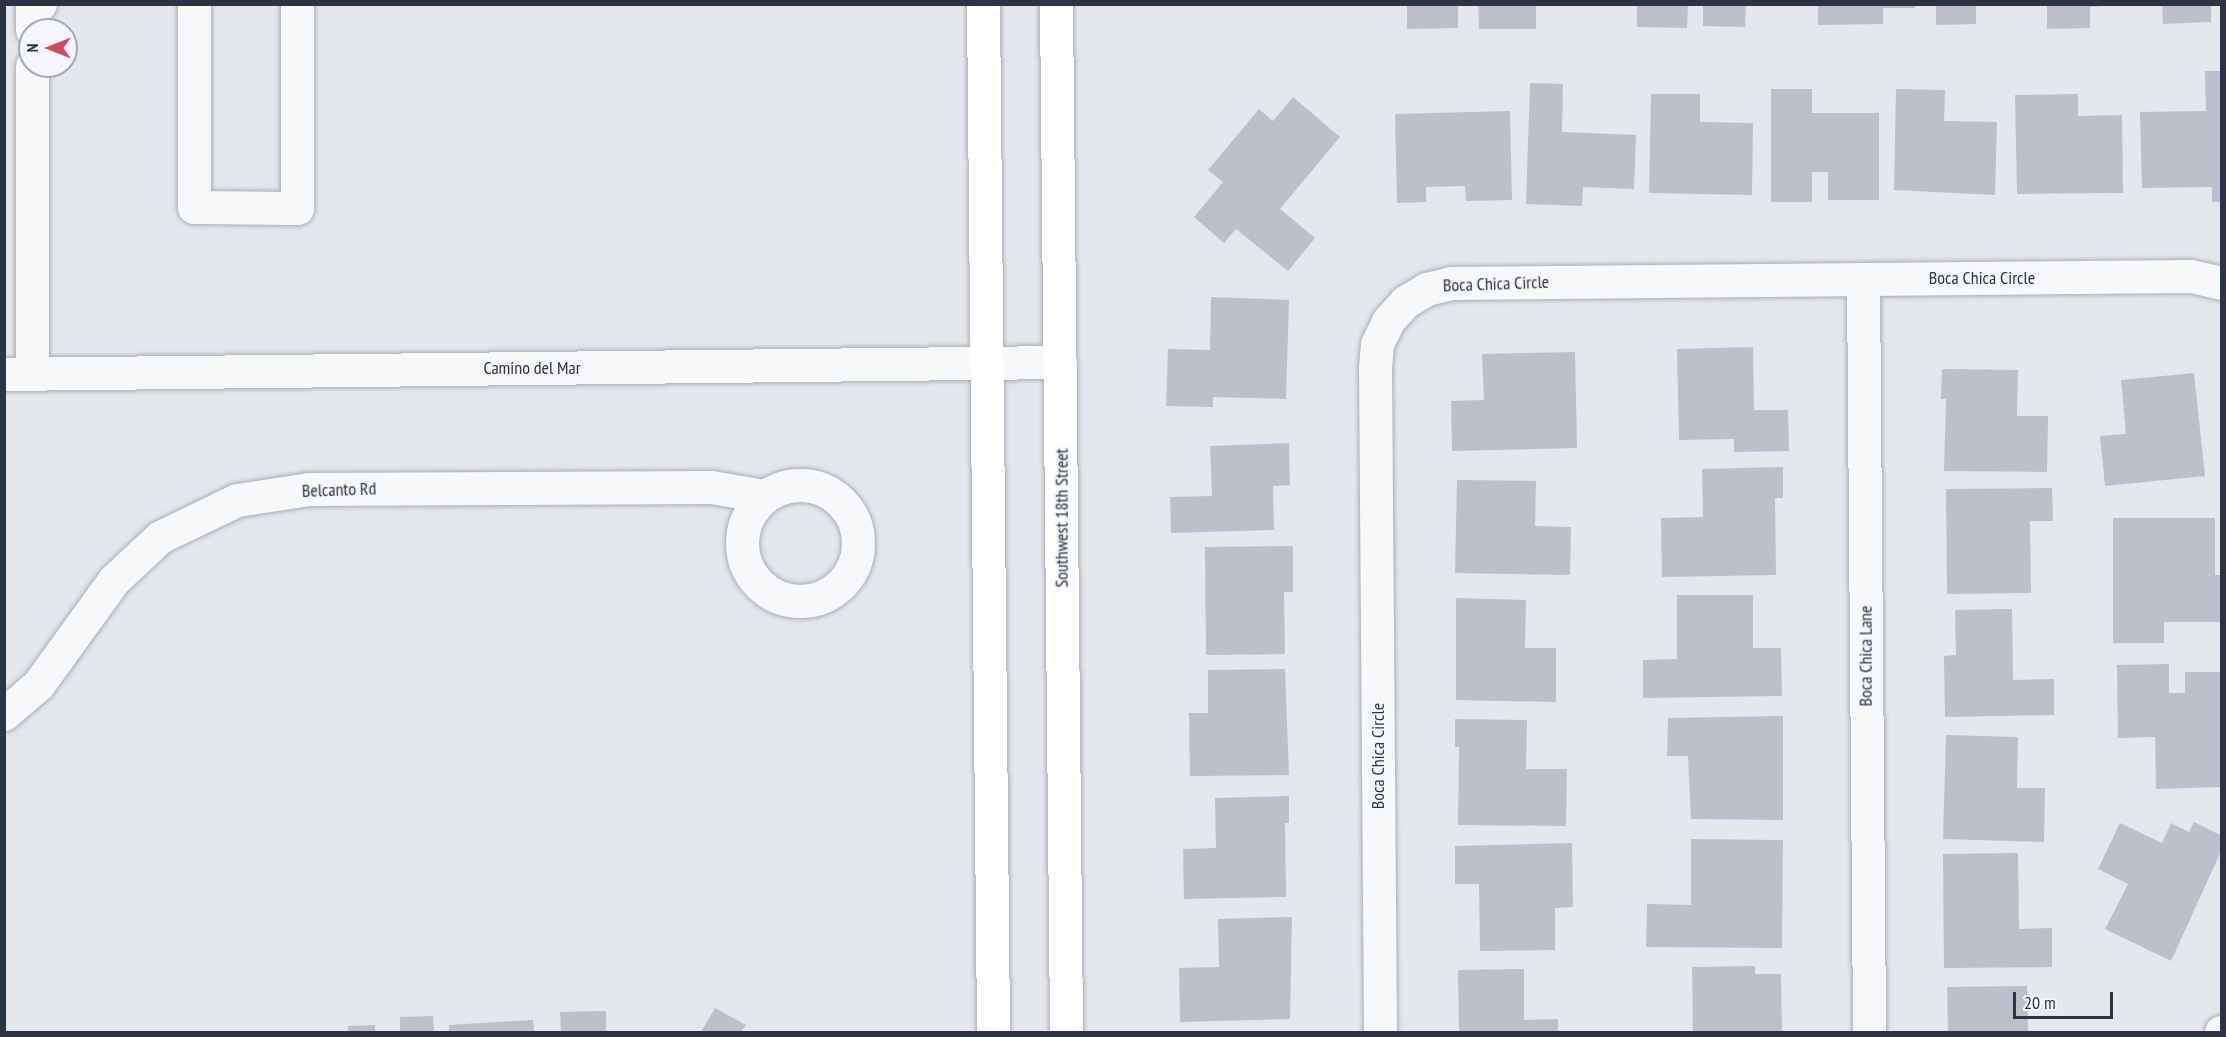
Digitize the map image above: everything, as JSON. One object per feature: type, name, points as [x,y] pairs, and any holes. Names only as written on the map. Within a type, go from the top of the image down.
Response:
[{"type":"main road","points":[[983,4],[993,1032]]},
{"type":"main road","name":"Southwest 18th Street","points":[[1056,4],[1066,1032]]},
{"type":"street","points":[[32,18],[32,8],[40,4]]},
{"type":"street","points":[[194,4],[194,207],[297,208],[297,4]]},
{"type":"street","points":[[18,373],[31,78]]},
{"type":"street","name":"Boca Chica Circle","points":[[1380,1032],[1375,367],[1377,344],[1388,321],[1405,302],[1427,288],[1451,282],[2192,276],[2222,283]]},
{"type":"street","name":"Boca Chica Lane","points":[[1863,279],[1869,1032]]},
{"type":"street","name":"Camino del Mar","points":[[18,373],[1060,362]]},
{"type":"street","name":"Belcanto Rd","points":[[4,714],[38,685],[114,580],[160,537],[237,500],[309,489],[711,487],[764,496]]},
{"type":"building","points":[[1407,4],[1458,4],[1458,28],[1407,29]]},
{"type":"building","points":[[1478,4],[1536,4],[1536,29],[1479,29]]},
{"type":"building","points":[[1637,4],[1688,4],[1687,28],[1637,27]]},
{"type":"building","points":[[1703,4],[1746,4],[1745,27],[1703,26]]},
{"type":"building","points":[[1818,4],[1915,4],[1915,8],[1883,8],[1883,24],[1818,25]]},
{"type":"building","points":[[1936,4],[1976,4],[1976,24],[1936,25]]},
{"type":"building","points":[[2047,4],[2103,4],[2103,6],[2090,7],[2090,28],[2047,29]]},
{"type":"building","points":[[2162,4],[2211,4],[2211,22],[2163,24]]},
{"type":"building","points":[[2205,71],[2222,71],[2222,202],[2212,202],[2212,187],[2142,188],[2140,112],[2206,111]]},
{"type":"building","points":[[1530,83],[1563,84],[1562,132],[1636,135],[1634,189],[1583,187],[1582,206],[1526,204]]},
{"type":"building","points":[[1771,89],[1812,89],[1812,113],[1879,113],[1879,200],[1828,200],[1828,172],[1812,172],[1812,202],[1771,202]]},
{"type":"building","points":[[1896,89],[1945,90],[1944,121],[1997,122],[1995,195],[1894,190]]},
{"type":"building","points":[[1651,94],[1700,94],[1700,122],[1753,123],[1752,195],[1649,193]]},
{"type":"building","points":[[2078,94],[2078,116],[2122,115],[2123,193],[2017,194],[2015,95]]},
{"type":"building","points":[[1293,97],[1340,137],[1280,209],[1315,238],[1288,271],[1236,229],[1224,243],[1194,217],[1223,182],[1208,170],[1259,109],[1273,121]]},
{"type":"building","points":[[1510,111],[1512,200],[1466,201],[1465,186],[1426,187],[1426,202],[1397,203],[1395,114]]},
{"type":"building","points":[[1211,297],[1289,300],[1286,399],[1213,397],[1213,407],[1166,406],[1168,349],[1210,350]]},
{"type":"building","points":[[1753,347],[1754,410],[1788,410],[1789,451],[1734,452],[1734,439],[1679,440],[1677,349]]},
{"type":"building","points":[[1575,352],[1577,448],[1452,451],[1451,401],[1484,400],[1482,354]]},
{"type":"building","points":[[1942,369],[2018,370],[2017,416],[2048,416],[2047,472],[1944,471],[1946,399],[1941,399]]},
{"type":"building","points":[[2194,373],[2205,476],[2105,486],[2100,436],[2126,434],[2121,380]]},
{"type":"building","points":[[1289,443],[1290,485],[1273,486],[1274,530],[1171,533],[1170,497],[1212,496],[1210,446]]},
{"type":"building","points":[[1783,467],[1783,498],[1775,498],[1776,575],[1662,577],[1661,518],[1703,517],[1702,469]]},
{"type":"building","points":[[1457,480],[1536,481],[1535,526],[1571,527],[1570,575],[1455,573]]},
{"type":"building","points":[[2052,488],[2053,521],[2030,521],[2031,593],[1947,594],[1946,489]]},
{"type":"building","points":[[2113,518],[2215,518],[2215,575],[2222,575],[2222,622],[2164,622],[2164,643],[2113,643]]},
{"type":"building","points":[[1293,546],[1293,592],[1284,592],[1285,654],[1206,655],[1205,547]]},
{"type":"building","points":[[1677,595],[1753,595],[1753,648],[1781,648],[1782,696],[1643,698],[1643,660],[1677,659]]},
{"type":"building","points":[[1456,598],[1526,600],[1525,648],[1556,648],[1556,702],[1456,700]]},
{"type":"building","points":[[2012,609],[2013,680],[2054,679],[2054,715],[1945,717],[1944,656],[1956,655],[1955,610]]},
{"type":"building","points":[[2169,664],[2169,693],[2185,693],[2185,672],[2222,672],[2222,787],[2156,789],[2155,737],[2118,738],[2117,665]]},
{"type":"building","points":[[1285,669],[1289,775],[1190,776],[1189,713],[1208,713],[1208,670]]},
{"type":"building","points":[[1783,716],[1783,820],[1691,819],[1688,756],[1667,756],[1668,718]]},
{"type":"building","points":[[1455,719],[1527,720],[1526,769],[1567,769],[1566,826],[1458,825],[1459,747],[1455,747]]},
{"type":"building","points":[[1946,735],[2018,737],[2017,788],[2045,788],[2044,842],[1943,839]]},
{"type":"building","points":[[1289,796],[1289,823],[1285,823],[1286,897],[1184,899],[1183,849],[1216,848],[1215,798]]},
{"type":"building","points":[[2194,822],[2222,836],[2222,849],[2171,961],[2105,929],[2128,884],[2098,869],[2120,823],[2162,843],[2171,823],[2189,832]]},
{"type":"building","points":[[1691,839],[1783,840],[1782,948],[1646,947],[1647,904],[1691,905]]},
{"type":"building","points":[[1572,843],[1573,907],[1555,908],[1555,950],[1480,951],[1479,884],[1455,884],[1455,846]]},
{"type":"building","points":[[2018,853],[2019,929],[2052,928],[2052,967],[1944,968],[1943,854]]},
{"type":"building","points":[[1292,917],[1290,1019],[1180,1022],[1179,968],[1219,967],[1218,919]]},
{"type":"building","points":[[1755,966],[1755,974],[1781,974],[1782,1032],[1693,1032],[1692,967]]},
{"type":"building","points":[[1524,969],[1524,1020],[1558,1019],[1558,1032],[1459,1032],[1458,970]]},
{"type":"building","points":[[2027,986],[2028,1032],[1948,1032],[1947,987]]},
{"type":"building","points":[[715,1008],[746,1025],[741,1032],[701,1032]]},
{"type":"building","points":[[606,1011],[606,1032],[561,1032],[560,1012]]},
{"type":"building","points":[[433,1016],[434,1032],[400,1032],[400,1017]]},
{"type":"building","points":[[533,1020],[534,1032],[449,1032],[449,1025]]},
{"type":"building","points":[[375,1025],[375,1032],[348,1032],[348,1026]]}]
